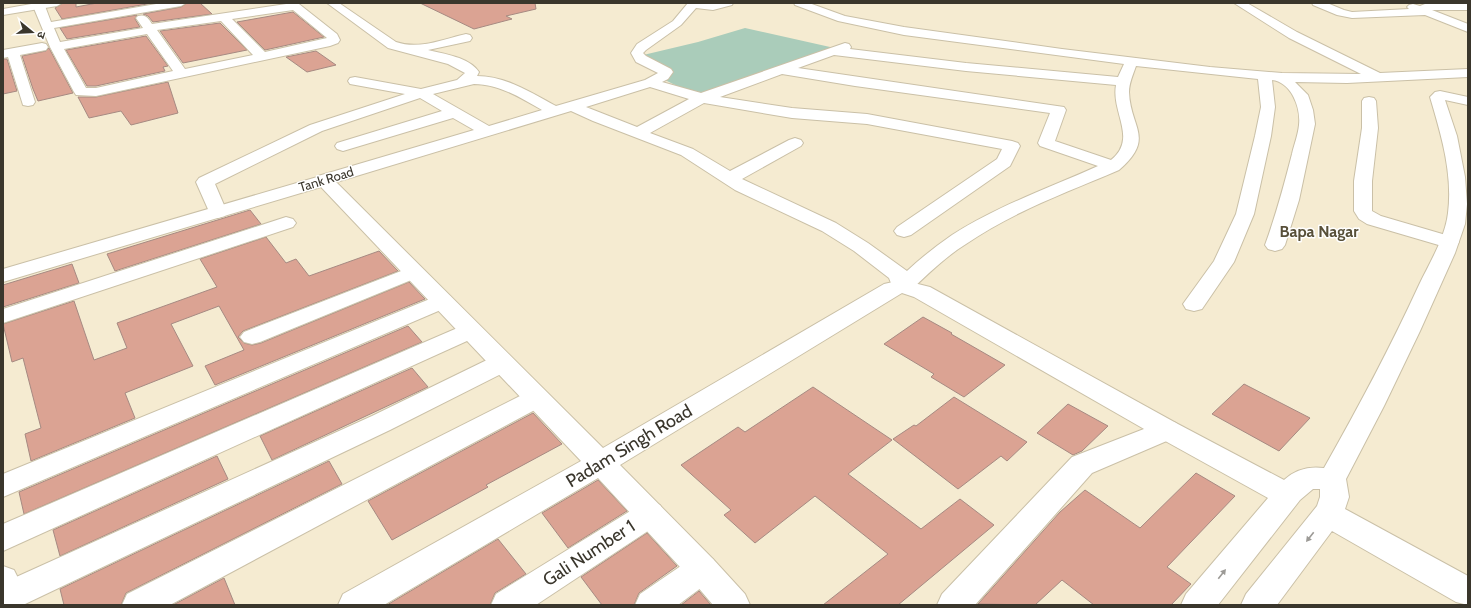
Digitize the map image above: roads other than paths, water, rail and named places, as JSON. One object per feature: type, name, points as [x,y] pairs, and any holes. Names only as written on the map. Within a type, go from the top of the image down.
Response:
[{"type":"street","points":[[3,12],[57,3]]},
{"type":"street","points":[[47,26],[134,7],[181,3]]},
{"type":"street","points":[[332,3],[392,45],[445,59],[470,69],[472,72],[471,75],[462,83]]},
{"type":"street","points":[[650,83],[663,76],[666,72],[641,59],[637,53],[641,47],[676,23],[693,4],[713,7],[728,3]]},
{"type":"street","points":[[799,3],[842,19],[880,27],[1131,62],[1282,77],[1347,80],[1468,73]]},
{"type":"street","points":[[1239,3],[1293,35],[1378,78]]},
{"type":"street","points":[[1317,3],[1341,13],[1352,15],[1426,12]]},
{"type":"street","points":[[1402,3],[1468,28]]},
{"type":"street","points":[[1465,3],[1468,6]]},
{"type":"street","points":[[28,102],[8,53],[49,47],[293,4],[334,40],[263,57],[96,92],[83,93],[49,47],[47,26],[39,6]]},
{"type":"street","points":[[1414,8],[1468,6]]},
{"type":"street","points":[[134,7],[182,74]]},
{"type":"street","points":[[223,16],[263,57]]},
{"type":"street","points":[[402,48],[423,48],[466,38]]},
{"type":"street","points":[[638,133],[702,98],[855,43]]},
{"type":"street","points":[[832,51],[966,67],[1124,82]]},
{"type":"street","name":"Padam Singh Road","points":[[355,605],[601,463],[892,289],[902,286],[953,243],[969,232],[1112,166],[1123,158],[1130,145],[1132,129],[1129,124],[1122,93],[1131,62]]},
{"type":"street","points":[[783,70],[855,82],[1059,110],[1046,143],[1112,166]]},
{"type":"street","points":[[1194,304],[1224,262],[1245,214],[1263,136],[1268,107],[1264,75]]},
{"type":"street","points":[[1275,245],[1290,200],[1307,124],[1305,105],[1301,95],[1282,77]]},
{"type":"street","points":[[218,212],[205,182],[316,128],[421,93],[479,79],[519,91],[554,111]]},
{"type":"street","points":[[355,81],[421,93],[487,131]]},
{"type":"street","points":[[650,83],[702,98],[792,113],[867,119],[1012,146],[1004,162],[904,231]]},
{"type":"street","name":"Tank Road","points":[[3,276],[650,83]]},
{"type":"street","points":[[1258,605],[1328,514],[1335,500],[1336,494],[1332,479],[1407,336],[1449,242],[1463,206],[1446,126],[1437,97],[1440,95],[1446,95],[1468,101]]},
{"type":"street","points":[[1369,101],[1370,128],[1363,181],[1363,211],[1366,216],[1374,220],[1449,242]]},
{"type":"street","points":[[572,106],[687,152],[741,186],[829,227],[861,247],[899,275],[902,286],[922,292],[1166,430],[1288,495]]},
{"type":"street","points":[[343,146],[455,112]]},
{"type":"street","points":[[316,128],[373,166]]},
{"type":"street","points":[[730,178],[795,143]]},
{"type":"street","points":[[324,180],[442,300],[470,331],[601,463],[702,569],[733,605]]},
{"type":"street","points":[[3,316],[286,223]]},
{"type":"street","points":[[252,337],[414,272]]},
{"type":"street","points":[[3,486],[442,300]]},
{"type":"street","points":[[3,538],[470,331]]},
{"type":"street","points":[[6,594],[381,423],[502,363]]},
{"type":"street","points":[[139,605],[537,398]]},
{"type":"street","points":[[954,605],[1082,465],[1166,430]]},
{"type":"street","points":[[1198,605],[1288,495],[1303,479],[1332,479]]},
{"type":"street","name":"Gali Number 1","points":[[508,605],[650,514]]},
{"type":"street","points":[[1328,514],[1468,592]]},
{"type":"street","points":[[652,605],[702,569]]},
{"type":"district","name":"Bapa Nagar","points":[[1319,231]]}]
